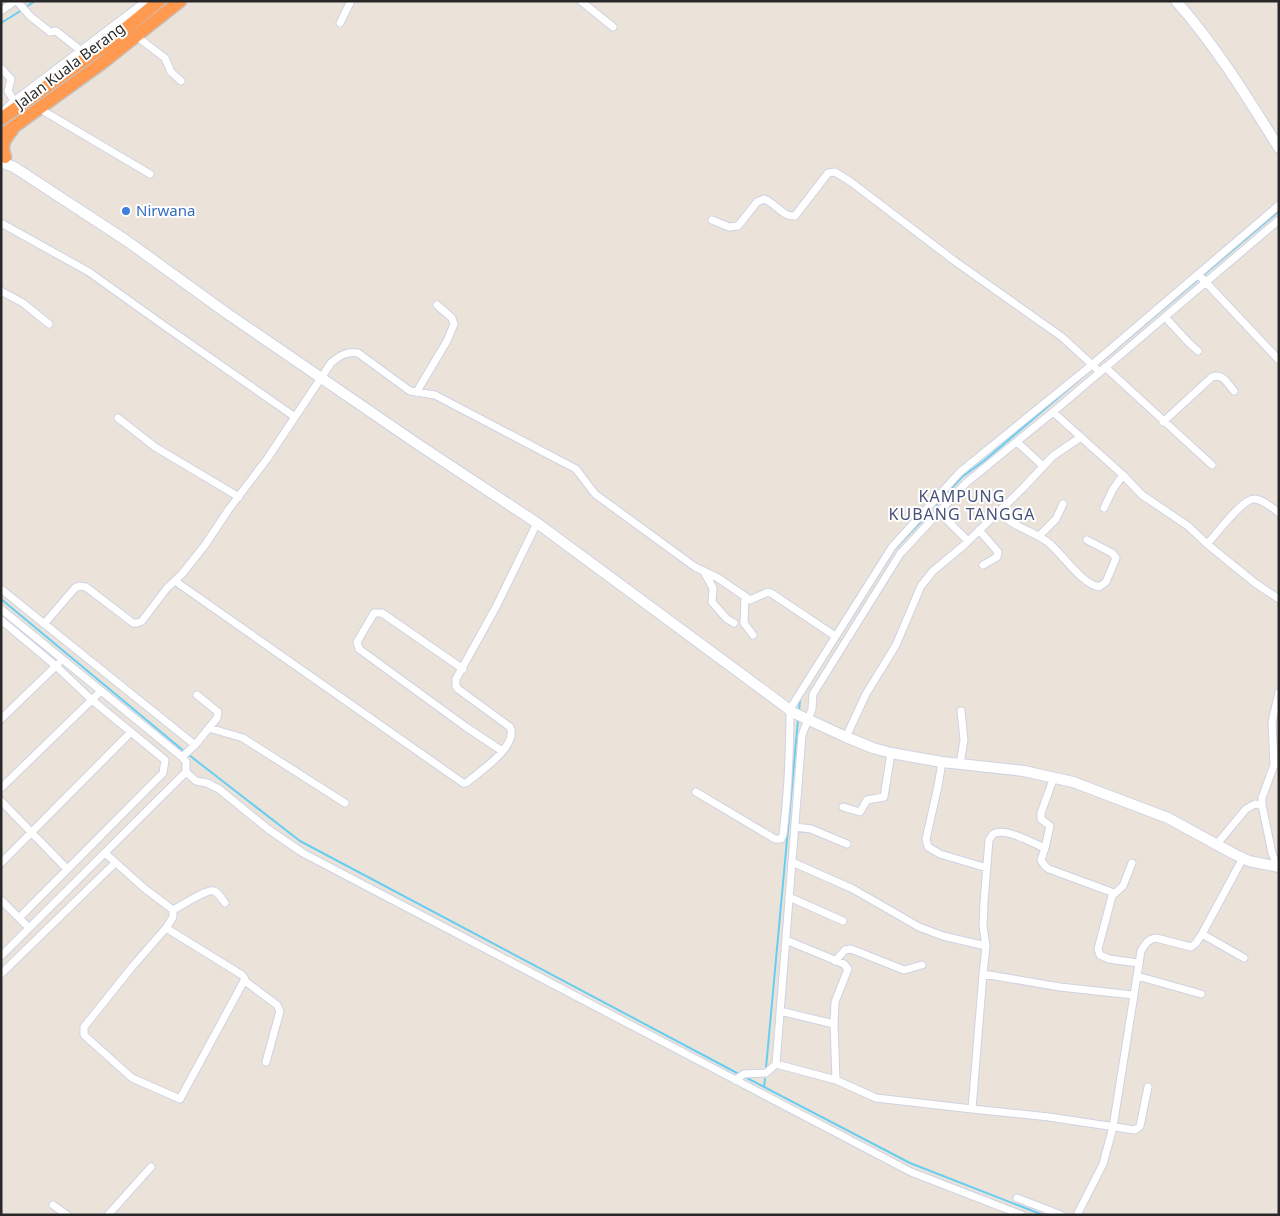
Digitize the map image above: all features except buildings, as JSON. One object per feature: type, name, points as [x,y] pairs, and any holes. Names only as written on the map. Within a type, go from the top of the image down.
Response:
[{"type":"highway","name":"Jalan Kuala Berang","points":[[2,114],[159,1]]},
{"type":"highway","name":"Jalan Kuala Berang","points":[[1,136],[40,109],[180,1]]},
{"type":"highway","points":[[2,159],[4,141],[14,128]]},
{"type":"street","points":[[2,69],[11,79],[8,91],[17,103],[80,50],[109,36],[146,1]]},
{"type":"street","points":[[340,23],[351,1]]},
{"type":"street","points":[[581,1],[613,27]]},
{"type":"street","points":[[1176,1],[1214,47],[1279,148]]},
{"type":"street","points":[[1,11],[19,5],[50,32],[56,32],[80,50]]},
{"type":"street","points":[[136,36],[165,58],[171,72],[180,81]]},
{"type":"street","points":[[40,109],[150,174]]},
{"type":"street","points":[[2,159],[127,241],[224,312],[537,523],[792,711],[846,737],[891,753],[942,762],[1024,771],[1054,777],[1117,798],[1168,818],[1243,858],[1278,868],[1262,805],[1265,788],[1274,765],[1272,722],[1279,692]]},
{"type":"street","points":[[712,220],[729,227],[738,226],[757,202],[764,199],[785,214],[795,216],[828,173],[835,172],[851,182],[956,262],[1055,332],[1212,465]]},
{"type":"street","points":[[696,792],[775,839],[781,839],[789,786],[792,711],[835,636],[892,547],[970,472],[1098,368],[1202,278],[1279,205]]},
{"type":"street","points":[[735,1080],[744,1074],[766,1073],[776,1064],[802,735],[806,718],[812,709],[815,689],[900,554],[938,512],[970,472],[1017,442],[1053,412],[1098,368],[1165,317],[1202,278],[1279,220]]},
{"type":"street","points":[[1,223],[89,272],[295,417]]},
{"type":"street","points":[[1202,278],[1279,360]]},
{"type":"street","points":[[1,291],[23,303],[48,324]]},
{"type":"street","points":[[416,393],[447,340],[454,324],[452,318],[437,305]]},
{"type":"street","points":[[1165,317],[1198,351]]},
{"type":"street","points":[[44,624],[75,588],[79,586],[86,587],[133,623],[139,623],[167,588],[188,567],[295,417],[320,378],[337,358],[352,352],[358,353],[410,390],[416,393],[423,392],[435,395],[574,468],[595,494],[695,568],[718,578],[752,600],[771,593],[835,636]]},
{"type":"street","points":[[1163,422],[1216,375],[1222,378],[1234,390]]},
{"type":"street","points":[[1053,412],[1123,475],[1142,495],[1188,526],[1255,583],[1279,599]]},
{"type":"street","points":[[118,418],[155,447],[239,496]]},
{"type":"street","points":[[846,737],[866,694],[896,645],[921,586],[933,571],[968,541],[1059,450],[1081,437]]},
{"type":"street","points":[[1017,442],[1043,466]]},
{"type":"street","points":[[1104,508],[1123,475]]},
{"type":"street","points":[[1207,544],[1249,499],[1254,498],[1279,513]]},
{"type":"street","points":[[1039,536],[1056,519],[1063,504]]},
{"type":"street","points":[[997,511],[1012,523],[1051,544],[1093,585],[1100,587],[1106,582],[1116,558],[1112,553],[1087,540]]},
{"type":"street","points":[[938,512],[968,541]]},
{"type":"street","points":[[175,581],[461,783],[466,783],[502,752],[512,739],[512,729],[458,689],[456,679],[514,573],[537,523]]},
{"type":"street","points":[[979,530],[998,552],[997,557],[983,565]]},
{"type":"street","points":[[704,571],[713,588],[712,602],[727,619],[734,623]]},
{"type":"street","points":[[1,589],[44,624],[188,751]]},
{"type":"street","points":[[745,597],[744,623],[753,635]]},
{"type":"street","points":[[1,609],[101,691],[188,751]]},
{"type":"street","points":[[463,669],[382,612],[374,613],[357,642],[359,649],[502,752]]},
{"type":"street","points":[[1,620],[56,666],[92,700],[165,758],[164,770],[19,918]]},
{"type":"street","points":[[1,720],[62,659]]},
{"type":"street","points":[[1,788],[101,691]]},
{"type":"street","points":[[1,956],[186,772],[188,751],[210,728],[217,718],[218,712],[197,695]]},
{"type":"street","points":[[960,711],[964,740],[960,764]]},
{"type":"street","points":[[210,728],[243,738],[345,803]]},
{"type":"street","points":[[1,863],[131,732]]},
{"type":"street","points":[[843,806],[860,812],[867,800],[884,797],[891,753]]},
{"type":"street","points":[[942,762],[926,839],[928,847],[940,854],[987,868]]},
{"type":"street","points":[[186,772],[196,781],[207,783],[219,789],[268,829],[303,853],[911,1172],[1022,1215]]},
{"type":"street","points":[[1054,777],[1041,813],[1041,819],[1050,826],[1041,860],[1049,869],[1114,893]]},
{"type":"street","points":[[1,801],[67,869]]},
{"type":"street","points":[[1216,844],[1246,809],[1254,804],[1262,805]]},
{"type":"street","points":[[795,827],[810,829],[848,844]]},
{"type":"street","points":[[972,1109],[986,946],[983,926],[990,840],[995,832],[1008,833],[1045,848]]},
{"type":"street","points":[[105,853],[173,910]]},
{"type":"street","points":[[1077,1215],[1103,1164],[1113,1127],[1141,951],[1146,942],[1151,938],[1190,948],[1196,943],[1243,858]]},
{"type":"street","points":[[792,862],[853,889],[919,927],[943,936],[986,946]]},
{"type":"street","points":[[1,974],[115,863]]},
{"type":"street","points":[[1132,864],[1123,886],[1114,893],[1102,930],[1099,953],[1109,959],[1138,963]]},
{"type":"street","points":[[173,910],[210,891],[216,892],[225,903]]},
{"type":"street","points":[[789,897],[842,921]]},
{"type":"street","points":[[1,900],[29,928]]},
{"type":"street","points":[[173,910],[173,917],[166,928],[132,966],[83,1030],[84,1035],[127,1075],[180,1099],[245,982]]},
{"type":"street","points":[[166,928],[242,975],[245,982],[277,1005],[280,1011],[266,1062]]},
{"type":"street","points":[[1202,934],[1244,958]]},
{"type":"street","points":[[786,940],[847,966],[848,969],[836,998],[834,1024],[836,1080]]},
{"type":"street","points":[[835,961],[844,950],[851,949],[904,970],[922,965]]},
{"type":"street","points":[[983,974],[1060,987],[1133,995]]},
{"type":"street","points":[[1137,976],[1201,994]]},
{"type":"street","points":[[780,1011],[834,1024]]},
{"type":"street","points":[[776,1064],[836,1080],[876,1098],[1049,1117],[1135,1130],[1138,1129],[1148,1087]]},
{"type":"street","points":[[108,1215],[151,1167]]},
{"type":"street","points":[[1017,1198],[1061,1215]]},
{"type":"street","points":[[53,1205],[67,1215]]},
{"type":"waterway","points":[[26,7],[35,1]]},
{"type":"waterway","points":[[1,23],[22,10]]},
{"type":"waterway","points":[[1103,360],[1279,211]]},
{"type":"waterway","points":[[935,506],[962,477],[985,460],[1093,368]]},
{"type":"waterway","points":[[892,552],[931,511]]},
{"type":"waterway","points":[[1,599],[185,752]]},
{"type":"waterway","points":[[799,712],[800,700]]},
{"type":"waterway","points":[[766,1068],[798,720]]},
{"type":"waterway","points":[[189,755],[300,841],[737,1073]]},
{"type":"waterway","points":[[747,1078],[910,1163],[1043,1215]]},
{"type":"waterway","points":[[764,1087],[765,1079]]},
{"type":"place","name":"Nirwana","points":[[126,211]]},
{"type":"district","name":"KAMPUNG KUBANG TANGGA","points":[[962,505]]}]
